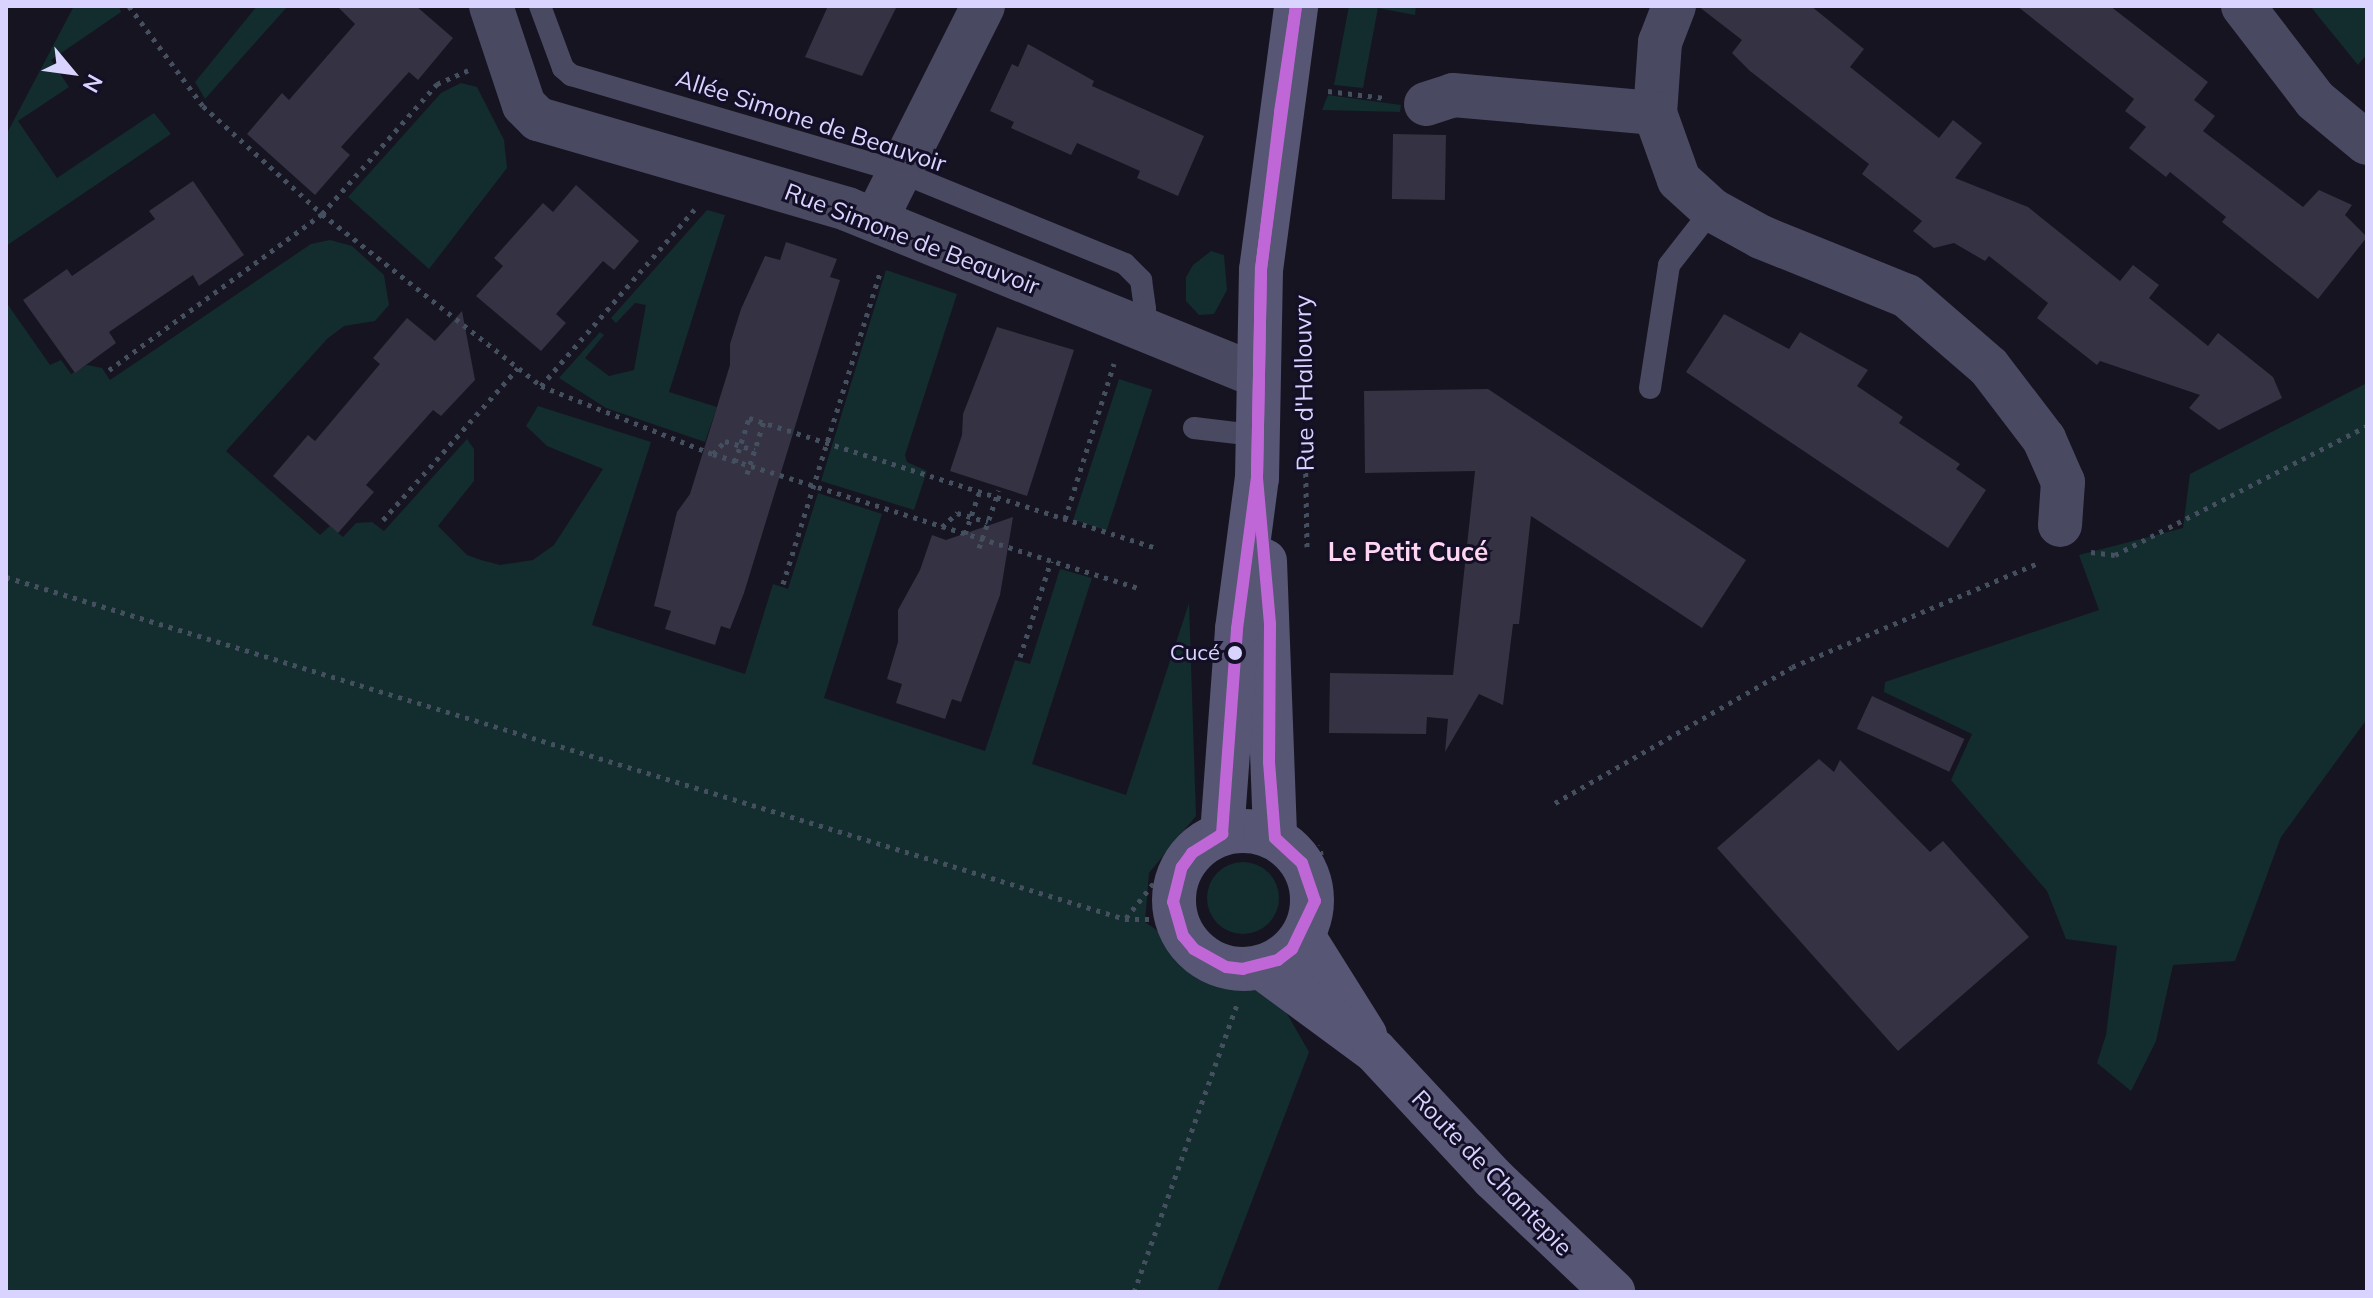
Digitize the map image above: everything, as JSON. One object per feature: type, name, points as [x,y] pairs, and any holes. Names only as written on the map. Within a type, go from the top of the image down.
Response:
[{"type":"main road","name":"Rue d'Hallouvry","points":[[1222,834],[1237,629],[1257,478],[1261,270],[1296,6]]},
{"type":"main road","name":"Rue d'Hallouvry","points":[[1257,478],[1270,623],[1275,838]]},
{"type":"main road","points":[[1249,830],[1275,838],[1289,848],[1310,881],[1315,901],[1303,936],[1278,960],[1252,968],[1226,967],[1194,949],[1176,919],[1174,893],[1182,867],[1192,853],[1222,834],[1249,830]]},
{"type":"main road","name":"Route de Chantepie","points":[[1303,936],[1375,1051],[1493,1178],[1613,1292]]},
{"type":"main road","name":"Route de Chantepie","points":[[1252,968],[1375,1051]]},
{"type":"street","name":"Rue Simone de Beauvoir","points":[[491,6],[524,105],[538,119],[885,223],[1258,376]]},
{"type":"street","points":[[885,223],[900,172],[983,6]]},
{"type":"street","points":[[1674,6],[1660,42],[1655,113],[1679,180],[1712,210],[1761,237],[1907,296],[1989,367],[2051,453],[2063,482],[2067,544]]},
{"type":"street","points":[[2243,6],[2315,100],[2367,143]]},
{"type":"street","points":[[1426,104],[1453,95],[1655,113]]},
{"type":"lane","name":"Allée Simone de Beauvoir","points":[[540,6],[563,68],[571,75],[900,172],[1125,264],[1141,280],[1145,309],[1132,326]]},
{"type":"lane","points":[[1650,388],[1669,265],[1712,210]]},
{"type":"lane","points":[[1194,428],[1244,434],[1259,419]]},
{"type":"path","points":[[129,6],[203,106],[322,214],[541,386],[735,462],[1140,589]]},
{"type":"path","points":[[109,370],[322,214],[437,84],[508,59]]},
{"type":"path","points":[[1316,90],[1426,104]]},
{"type":"path","points":[[541,386],[725,173]]},
{"type":"path","points":[[783,584],[827,443],[885,223]]},
{"type":"path","points":[[1065,519],[1132,326]]},
{"type":"path","points":[[383,520],[518,368]]},
{"type":"path","points":[[735,462],[749,418],[1154,547]]},
{"type":"path","points":[[747,474],[765,418]]},
{"type":"path","name":"Rue d'Hallouvry","points":[[1305,426],[1307,550]]},
{"type":"path","points":[[1555,803],[1792,667],[2067,544],[2115,555],[2367,426]]},
{"type":"path","points":[[713,454],[725,441],[755,450]]},
{"type":"path","points":[[979,548],[999,490]]},
{"type":"path","points":[[965,534],[979,493]]},
{"type":"path","points":[[942,527],[957,513],[988,522]]},
{"type":"path","points":[[1020,657],[1051,561]]},
{"type":"path","points":[[6,577],[1125,919],[1176,919]]},
{"type":"path","points":[[1134,1292],[1241,991],[1252,968]]},
{"type":"green space","points":[[74,6],[119,6],[121,12],[51,60],[69,87],[18,121],[57,178],[154,113],[171,134],[6,246],[6,135]]},
{"type":"green space","points":[[257,6],[288,6],[205,99],[195,82]]},
{"type":"green space","points":[[1349,6],[1416,6],[1415,15],[1378,8],[1363,88],[1334,85]]},
{"type":"green space","points":[[2310,6],[2367,8],[2367,54],[2358,65]]},
{"type":"green space","points":[[461,83],[477,87],[504,140],[507,168],[429,269],[348,197],[441,93]]},
{"type":"green space","points":[[1328,95],[1401,105],[1400,112],[1322,110]]},
{"type":"green space","points":[[707,210],[725,215],[669,392],[717,407],[705,442],[606,408],[559,378],[600,332],[604,335],[585,358],[609,376],[634,370],[646,305],[635,303],[616,323],[611,318]]},
{"type":"green space","points":[[330,240],[352,246],[384,275],[389,305],[375,321],[344,326],[327,339],[226,451],[320,535],[330,526],[343,537],[356,523],[372,522],[384,531],[467,439],[474,449],[474,481],[438,526],[467,555],[500,565],[533,560],[554,545],[603,469],[547,446],[526,426],[538,406],[651,442],[592,625],[745,674],[773,584],[788,589],[818,493],[882,514],[824,698],[985,751],[1015,660],[1030,664],[1060,569],[1092,578],[1032,764],[1126,795],[1189,603],[1196,816],[1149,873],[1145,922],[1218,973],[1239,977],[1282,1005],[1309,1052],[1217,1292],[6,1292],[6,302],[50,365],[61,360],[71,374],[87,365],[102,368],[110,380],[311,244]]},
{"type":"green space","points":[[1211,251],[1224,255],[1227,290],[1214,314],[1199,315],[1186,301],[1186,277],[1193,265]]},
{"type":"green space","points":[[886,270],[957,294],[905,455],[907,462],[927,471],[914,510],[821,481]]},
{"type":"green space","points":[[1119,379],[1152,390],[1107,531],[1073,520]]},
{"type":"green space","points":[[2367,383],[2367,719],[2281,837],[2235,961],[2173,965],[2156,1041],[2131,1091],[2097,1063],[2106,1035],[2117,946],[2066,939],[2047,891],[1951,780],[1972,734],[1884,692],[1885,682],[2099,610],[2079,555],[2183,528],[2190,474]]},
{"type":"green space","points":[[1243,862],[1263,868],[1273,878],[1279,898],[1273,918],[1263,928],[1243,934],[1223,928],[1213,918],[1207,898],[1213,878],[1223,868]]},
{"type":"building","points":[[337,6],[416,6],[453,38],[418,80],[409,72],[341,147],[350,155],[315,195],[247,134],[282,93],[289,100],[355,24]]},
{"type":"building","points":[[828,6],[897,6],[862,76],[805,57]]},
{"type":"building","points":[[1698,6],[1811,6],[1864,49],[1850,67],[1939,138],[1953,120],[1982,143],[1955,178],[2028,207],[2120,281],[2133,265],[2159,285],[2149,298],[2208,346],[2218,333],[2273,377],[2282,398],[2219,430],[2189,408],[2200,395],[2100,361],[2097,365],[2037,318],[2048,303],[1989,256],[1985,261],[1954,243],[1934,248],[1913,231],[1922,221],[1862,174],[1869,164],[1750,71],[1732,53],[1742,40]]},
{"type":"building","points":[[2017,6],[2110,6],[2208,82],[2194,100],[2215,116],[2203,131],[2303,207],[2319,190],[2352,205],[2345,215],[2367,237],[2318,299],[2222,222],[2226,217],[2170,172],[2166,177],[2129,148],[2146,127],[2125,111],[2134,99]]},
{"type":"building","points":[[1028,44],[1094,81],[1092,86],[1204,136],[1178,196],[1137,178],[1140,171],[1077,143],[1071,155],[1011,128],[1014,122],[990,111],[1012,64],[1018,67]]},
{"type":"building","points":[[1393,134],[1446,135],[1445,200],[1392,199]]},
{"type":"building","points":[[193,181],[244,255],[199,286],[193,275],[109,332],[116,343],[75,373],[23,300],[67,269],[72,276],[155,219],[149,211]]},
{"type":"building","points":[[576,185],[639,241],[614,270],[603,261],[556,314],[566,323],[541,351],[476,296],[503,266],[494,258],[543,203],[553,212]]},
{"type":"building","points":[[786,242],[837,259],[830,277],[840,280],[744,593],[730,629],[721,626],[715,645],[665,629],[671,611],[654,606],[677,512],[690,494],[730,365],[730,344],[741,309],[765,256],[780,260]]},
{"type":"building","points":[[462,311],[475,380],[441,416],[433,410],[366,485],[374,492],[338,533],[273,476],[308,435],[315,441],[380,364],[373,358],[407,318],[435,341]]},
{"type":"building","points":[[1724,314],[1789,349],[1800,332],[1868,370],[1857,386],[1903,417],[1899,423],[1960,464],[1956,469],[1986,490],[1948,548],[1686,372]]},
{"type":"building","points":[[997,327],[1074,350],[1027,496],[950,471],[962,435],[963,414]]},
{"type":"building","points":[[1488,389],[1746,560],[1702,628],[1531,516],[1519,624],[1513,624],[1503,705],[1479,694],[1445,752],[1448,719],[1427,717],[1426,734],[1329,733],[1330,673],[1453,675],[1475,471],[1365,473],[1364,391]]},
{"type":"building","points":[[1013,517],[1000,595],[961,702],[952,699],[945,719],[896,703],[902,684],[887,679],[898,642],[898,610],[920,570],[932,535],[946,540]]},
{"type":"building","points":[[1872,696],[1964,739],[1949,772],[1857,729]]},
{"type":"building","points":[[1819,759],[1834,772],[1840,760],[1930,852],[1943,841],[2029,937],[1898,1051],[1717,848]]},
{"type":"transit line","points":[[1296,6],[1261,270],[1280,112],[1296,6]]},
{"type":"transit line","points":[[1257,478],[1261,270]]},
{"type":"transit line","points":[[1257,478],[1261,270]]},
{"type":"transit line","points":[[1257,478],[1270,623],[1269,762],[1275,838],[1302,863],[1315,901],[1292,949],[1278,960],[1243,969],[1226,967],[1194,949],[1183,936],[1173,902],[1182,867],[1192,853],[1222,834],[1237,629],[1257,478]]},
{"type":"place","name":"Cucé","points":[[1235,653]]},
{"type":"district","name":"Le Petit Cucé","points":[[1408,552]]}]
